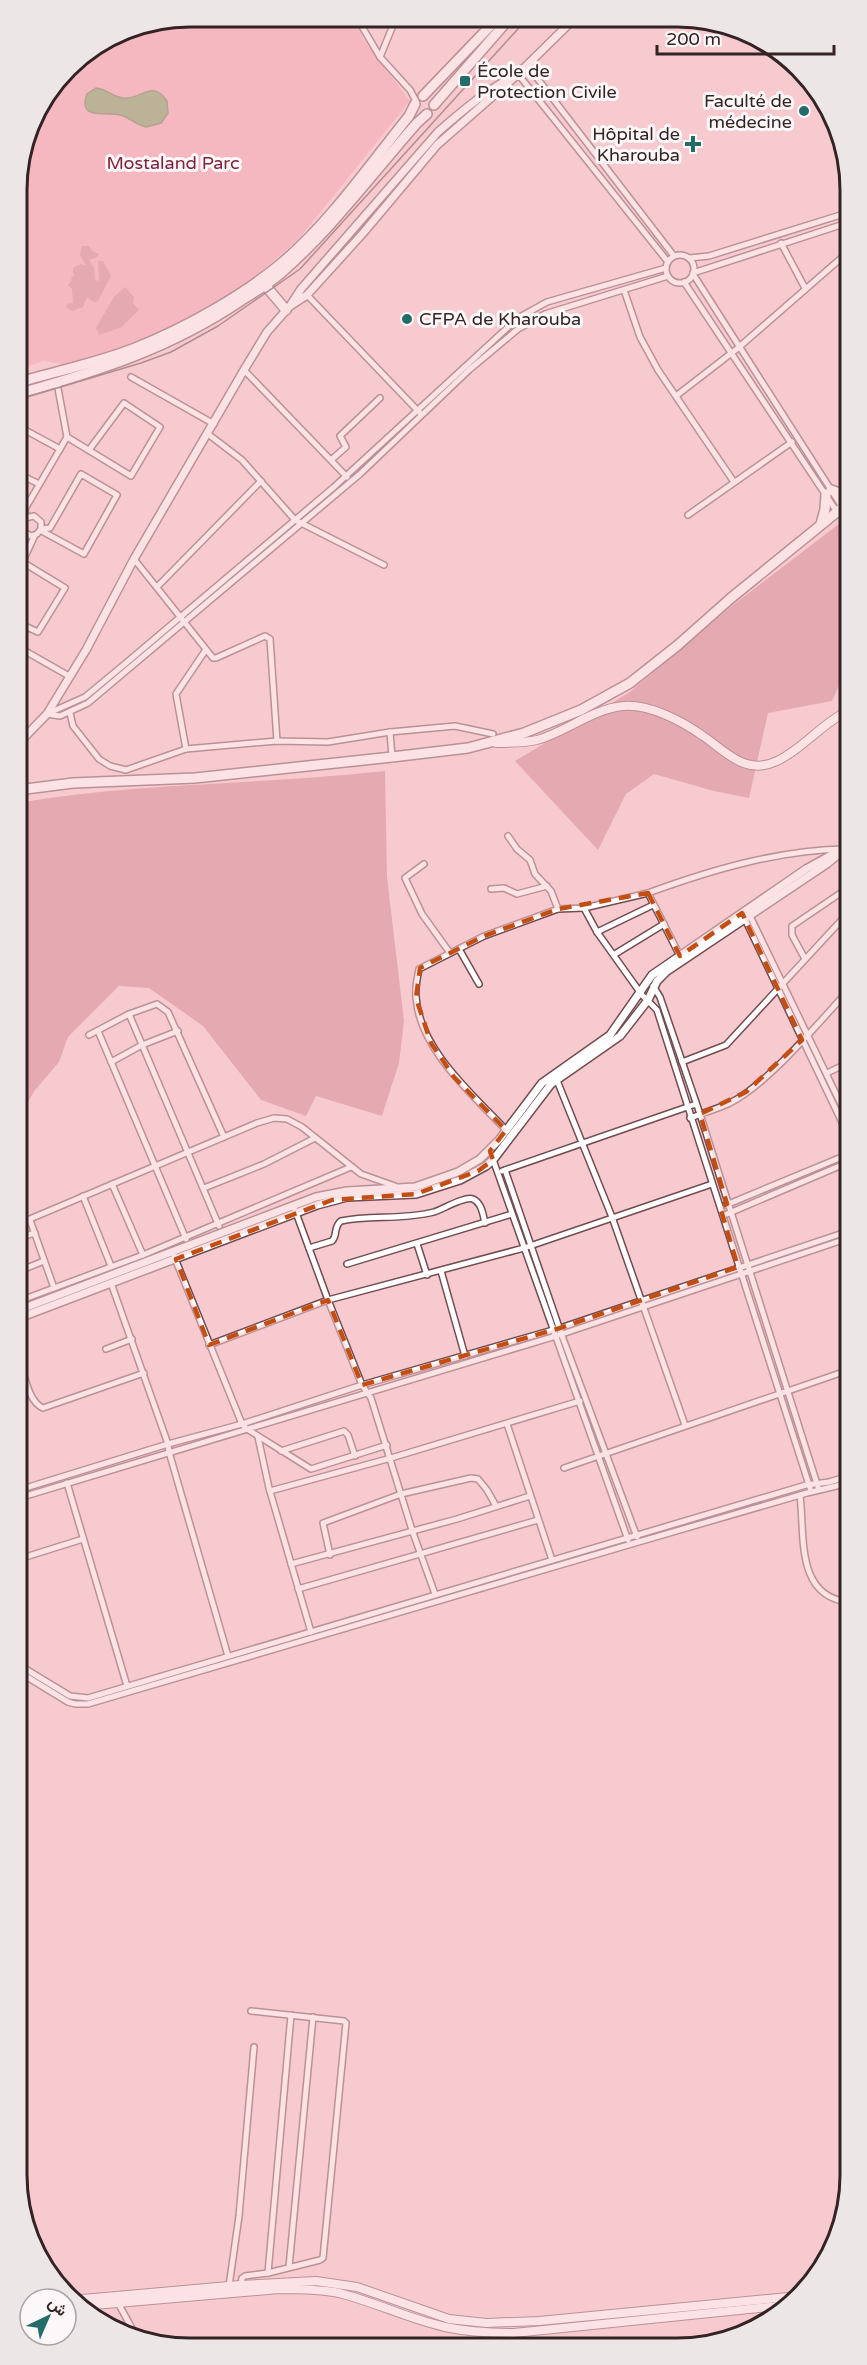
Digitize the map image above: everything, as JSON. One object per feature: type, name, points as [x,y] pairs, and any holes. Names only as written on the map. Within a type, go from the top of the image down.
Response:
[{"type":"main road","points":[[27,380],[134,348],[181,327],[272,270],[308,238],[409,116],[419,99],[488,27]]},
{"type":"main road","points":[[27,391],[137,356],[186,335],[265,285],[314,242],[417,123],[432,111],[434,105],[502,27]]},
{"type":"main road","points":[[419,99],[432,99],[434,105]]},
{"type":"main road","points":[[419,99],[418,112],[427,114]]},
{"type":"main road","points":[[265,285],[288,308]]},
{"type":"main road","points":[[821,525],[828,492],[840,494]]},
{"type":"main road","points":[[27,789],[86,782],[195,778],[392,757],[524,733],[581,710],[630,683],[840,509]]},
{"type":"main road","points":[[492,739],[539,740],[602,712],[621,706],[638,706],[654,711],[704,736],[727,757],[744,764],[758,765],[775,762],[840,715]]},
{"type":"main road","points":[[27,793],[86,782]]},
{"type":"main road","points":[[86,2300],[116,2300],[240,2289],[292,2281],[336,2283],[381,2295],[427,2313],[450,2319],[486,2323],[539,2321],[786,2297]]},
{"type":"main road","points":[[92,2304],[229,2286],[240,2289],[331,2292],[443,2327],[482,2333],[538,2331],[774,2306]]},
{"type":"street","points":[[362,27],[380,57],[419,99]]},
{"type":"street","points":[[380,57],[392,27]]},
{"type":"street","points":[[288,308],[307,295],[364,232],[437,145],[518,74],[566,27]]},
{"type":"street","points":[[527,65],[674,256]]},
{"type":"street","points":[[518,74],[667,265],[668,276],[675,282],[684,282],[693,274],[840,225]]},
{"type":"street","points":[[27,735],[47,714],[86,650],[134,559],[267,332],[301,289],[438,132],[481,98],[518,74]]},
{"type":"street","points":[[584,158],[593,151]]},
{"type":"street","points":[[689,258],[709,256],[840,215]]},
{"type":"street","points":[[781,243],[805,288]]},
{"type":"street","points":[[47,714],[60,716],[88,703],[185,623],[351,482],[504,330],[532,309],[566,296],[634,278],[667,265],[674,256],[683,255],[693,264],[693,274],[828,492]]},
{"type":"street","points":[[675,396],[731,354],[840,259]]},
{"type":"street","points":[[47,714],[85,697],[518,328],[545,314],[668,276]]},
{"type":"street","points":[[634,278],[636,286]]},
{"type":"street","points":[[684,282],[792,442],[840,505]]},
{"type":"street","points":[[624,290],[640,337],[658,370],[734,482]]},
{"type":"street","points":[[307,295],[420,413]]},
{"type":"street","points":[[244,370],[351,482]]},
{"type":"street","points":[[130,377],[213,424]]},
{"type":"street","points":[[27,505],[67,436],[57,383]]},
{"type":"street","points":[[331,460],[346,447],[340,436],[380,398]]},
{"type":"street","points":[[67,436],[89,450],[131,476],[160,427],[124,403],[89,450]]},
{"type":"street","points":[[27,431],[60,449]]},
{"type":"street","points":[[207,434],[242,460],[295,520],[384,565]]},
{"type":"street","points":[[688,515],[792,442]]},
{"type":"street","points":[[27,555],[35,535],[41,529],[50,528],[81,474],[117,495],[84,554],[41,529]]},
{"type":"street","points":[[27,478],[39,484]]},
{"type":"street","points":[[157,586],[261,482]]},
{"type":"street","points":[[27,517],[37,517],[41,522],[41,529]]},
{"type":"street","points":[[27,533],[35,535]]},
{"type":"street","points":[[134,559],[205,651],[215,659],[265,636],[270,639],[277,741]]},
{"type":"street","points":[[27,565],[65,588],[38,632],[27,626]]},
{"type":"street","points":[[27,651],[69,676]]},
{"type":"street","points":[[186,749],[176,694],[205,651]]},
{"type":"street","points":[[70,713],[73,726],[99,759],[118,769],[126,770],[186,749],[277,741],[328,742],[390,732],[455,726],[492,739]]},
{"type":"street","points":[[390,732],[392,757]]},
{"type":"street","points":[[508,836],[517,849],[530,860],[535,874],[547,886],[558,909]]},
{"type":"street","points":[[506,1130],[454,1077],[431,1043],[423,1027],[416,998],[418,970],[484,936],[558,909],[584,908],[648,893],[698,875],[796,852],[840,849]]},
{"type":"street","points":[[27,1315],[111,1283],[189,1246],[295,1209],[347,1197],[402,1196],[430,1191],[460,1180],[493,1160],[556,1076],[610,1035],[646,981],[655,972],[840,854]]},
{"type":"street","points":[[424,864],[405,878],[422,914],[450,954]]},
{"type":"street","points":[[492,889],[504,888],[517,894],[547,886]]},
{"type":"street","points":[[648,893],[680,956]]},
{"type":"street","points":[[805,959],[792,935],[792,926],[840,893]]},
{"type":"street","points":[[597,932],[653,905]]},
{"type":"street","points":[[584,908],[597,932],[615,954],[639,991],[657,1010],[811,1492]]},
{"type":"street","points":[[746,914],[840,1118]]},
{"type":"street","points":[[27,1307],[174,1255],[339,1192],[428,1184],[458,1172],[490,1151],[542,1083],[615,1040],[648,1000],[654,987],[667,970],[746,914]]},
{"type":"street","points":[[682,1062],[726,1045],[840,921]]},
{"type":"street","points":[[615,954],[664,924]]},
{"type":"street","points":[[459,949],[479,984]]},
{"type":"street","points":[[646,981],[654,987],[660,997],[700,1114],[819,1491]]},
{"type":"street","points":[[780,986],[807,1034],[840,1101]]},
{"type":"street","points":[[690,1118],[730,1102],[765,1077],[840,999]]},
{"type":"street","points":[[89,1035],[129,1014],[157,1004],[168,1012],[224,1137]]},
{"type":"street","points":[[129,1014],[190,1153],[222,1233]]},
{"type":"street","points":[[98,1031],[189,1246]]},
{"type":"street","points":[[111,1062],[142,1045],[178,1031]]},
{"type":"street","points":[[827,1073],[840,1067]]},
{"type":"street","points":[[556,1076],[612,1217],[685,1425]]},
{"type":"street","points":[[497,1173],[696,1104]]},
{"type":"street","points":[[27,1221],[190,1153],[257,1122],[274,1118],[288,1119],[351,1167],[377,1181],[407,1187]]},
{"type":"street","points":[[204,1188],[264,1164],[315,1138]]},
{"type":"street","points":[[490,1151],[602,1454],[629,1544]]},
{"type":"street","points":[[720,1207],[840,1158]]},
{"type":"street","points":[[722,1216],[840,1166]]},
{"type":"street","points":[[27,1298],[142,1255],[351,1167]]},
{"type":"street","points":[[505,1170],[532,1246],[580,1401],[638,1542]]},
{"type":"street","points":[[112,1184],[142,1255]]},
{"type":"street","points":[[209,1345],[328,1300],[532,1246],[712,1184]]},
{"type":"street","points":[[83,1196],[111,1266]]},
{"type":"street","points":[[309,1248],[332,1242],[336,1226],[340,1221],[400,1218],[435,1211],[468,1198],[480,1205],[486,1223]]},
{"type":"street","points":[[295,1209],[328,1300],[362,1385],[368,1393],[387,1445],[412,1530],[435,1594]]},
{"type":"street","points":[[347,1264],[512,1214]]},
{"type":"street","points":[[30,1220],[54,1288]]},
{"type":"street","points":[[27,1235],[35,1233]]},
{"type":"street","points":[[747,1268],[840,1234]]},
{"type":"street","points":[[27,1496],[368,1393],[558,1332],[739,1270],[840,1241]]},
{"type":"street","points":[[417,1244],[427,1275]]},
{"type":"street","points":[[174,1255],[242,1424],[258,1437],[311,1469],[387,1445]]},
{"type":"street","points":[[27,1268],[44,1261]]},
{"type":"street","points":[[441,1271],[465,1356]]},
{"type":"street","points":[[111,1283],[168,1444],[228,1656]]},
{"type":"street","points":[[27,1488],[242,1424],[362,1385],[558,1332]]},
{"type":"street","points":[[105,1349],[132,1340]]},
{"type":"street","points":[[27,1381],[38,1406],[42,1408],[144,1373]]},
{"type":"street","points":[[564,1468],[840,1373]]},
{"type":"street","points":[[270,1491],[391,1458],[580,1401]]},
{"type":"street","points":[[507,1424],[538,1520],[549,1561],[548,1569]]},
{"type":"street","points":[[281,1450],[342,1431],[347,1433],[355,1456]]},
{"type":"street","points":[[258,1437],[270,1491],[313,1639]]},
{"type":"street","points":[[330,1555],[323,1523],[401,1494],[471,1478],[478,1479],[496,1506]]},
{"type":"street","points":[[27,1670],[76,1698],[88,1698],[809,1484],[840,1478]]},
{"type":"street","points":[[67,1483],[127,1686]]},
{"type":"street","points":[[27,1677],[68,1701],[75,1704],[88,1704],[629,1544],[840,1485]]},
{"type":"street","points":[[800,1495],[804,1548],[811,1578],[824,1594],[840,1600]]},
{"type":"street","points":[[291,1564],[330,1555],[530,1496]]},
{"type":"street","points":[[298,1589],[538,1520]]},
{"type":"street","points":[[27,1556],[83,1539]]},
{"type":"street","points":[[240,2289],[242,2278],[245,2276],[268,2273],[323,2258],[345,2023],[313,2017],[251,2011]]},
{"type":"street","points":[[268,2273],[291,2015]]},
{"type":"street","points":[[289,2267],[313,2017]]},
{"type":"street","points":[[229,2286],[239,2216],[254,2047]]},
{"type":"street","points":[[116,2300],[131,2326]]},
{"type":"highlighted area","points":[[648,893],[680,956],[742,913],[802,1040],[746,1092],[700,1114],[727,1204],[720,1207],[738,1267],[560,1328],[362,1385],[328,1300],[209,1345],[176,1259],[332,1200],[416,1194],[478,1171],[493,1160],[490,1151],[506,1130],[454,1077],[431,1043],[416,998],[420,968],[484,936],[558,909]]},
{"type":"green space","name":"Mostaland Parc","points":[[358,27],[364,40],[410,101],[298,240],[259,273],[170,329],[133,345],[68,365],[44,361],[27,367],[27,179],[39,127],[54,99],[67,82],[82,67],[108,49],[137,36],[168,28]]},
{"type":"shaded area","points":[[96,88],[123,98],[156,91],[167,101],[168,113],[161,123],[146,127],[120,115],[94,113],[86,108],[85,102],[87,94]]},
{"type":"shaded area","points":[[82,246],[89,246],[92,251],[99,254],[89,260],[94,268],[95,280],[99,279],[98,261],[103,261],[111,276],[98,301],[94,302],[87,297],[83,307],[72,311],[66,307],[67,304],[73,303],[72,289],[68,285],[72,280],[71,277],[75,276],[73,268],[81,264],[86,266],[80,255]]},
{"type":"shaded area","points":[[125,287],[134,297],[133,303],[139,310],[120,328],[99,335],[96,328],[114,297]]},
{"type":"shaded area","points":[[840,523],[840,684],[832,701],[768,713],[749,798],[654,774],[626,794],[598,850],[515,761],[630,692],[733,605]]},
{"type":"shaded area","points":[[385,771],[387,877],[404,1021],[399,1063],[382,1116],[316,1096],[306,1116],[261,1100],[203,1026],[149,988],[119,986],[68,1037],[59,1062],[27,1103],[27,802],[155,787]]},
{"type":"tram line","points":[[27,397],[171,352],[218,326],[300,269],[520,27]]},
{"type":"place","name":"École de Protection Civile","points":[[465,81]]},
{"type":"place","name":"Faculté de médecine","points":[[804,111]]},
{"type":"place","name":"Hôpital de Kharouba","points":[[693,144]]},
{"type":"place","name":"CFPA de Kharouba","points":[[407,319]]}]
